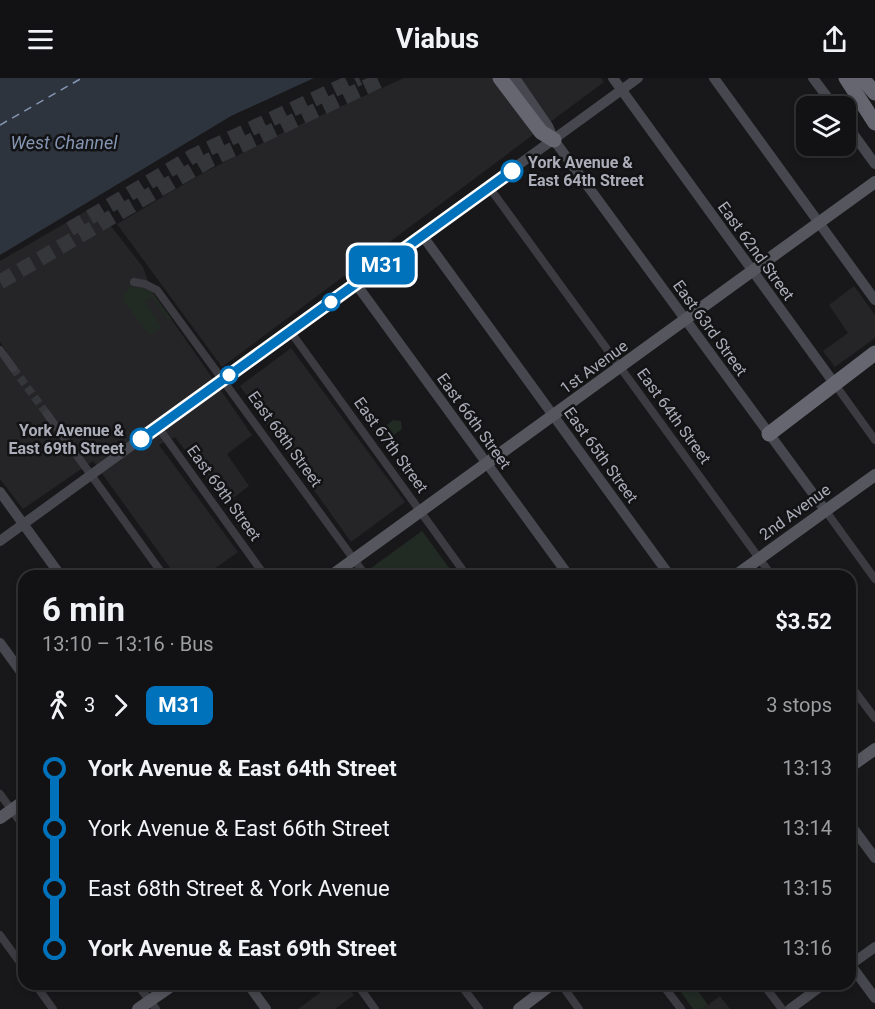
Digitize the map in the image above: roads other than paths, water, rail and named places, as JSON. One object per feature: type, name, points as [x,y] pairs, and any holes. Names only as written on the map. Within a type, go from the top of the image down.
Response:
[{"type":"highway","points":[[500,78],[541,132],[554,140]]},
{"type":"highway","points":[[513,78],[524,93]]},
{"type":"highway","points":[[848,78],[875,116]]},
{"type":"highway","points":[[848,78],[875,123]]},
{"type":"highway","points":[[863,78],[875,94]]},
{"type":"highway","points":[[769,434],[875,352]]},
{"type":"main road","name":"1st Avenue","points":[[339,570],[621,368],[875,182]]},
{"type":"main road","name":"2nd Avenue","points":[[743,570],[875,475]]},
{"type":"main road","points":[[856,763],[875,749]]},
{"type":"main road","points":[[0,818],[18,806]]},
{"type":"main road","points":[[138,1009],[152,1005],[168,990]]},
{"type":"main road","points":[[519,1009],[544,990]]},
{"type":"street","name":"East 62nd Street","points":[[613,78],[875,440]]},
{"type":"street","points":[[0,542],[638,78]]},
{"type":"street","points":[[714,78],[875,300]]},
{"type":"street","points":[[813,78],[826,96]]},
{"type":"street","name":"East 63rd Street","points":[[524,93],[548,126],[554,140],[875,579]]},
{"type":"street","points":[[856,138],[875,164]]},
{"type":"street","name":"East 64th Street","points":[[489,187],[768,570]]},
{"type":"street","name":"East 65th Street","points":[[423,236],[666,570]]},
{"type":"street","name":"East 68th Street","points":[[134,282],[156,289],[362,570]]},
{"type":"street","name":"East 66th Street","points":[[356,284],[564,570]]},
{"type":"street","name":"East 67th Street","points":[[290,331],[463,570]]},
{"type":"street","points":[[1,351],[13,368]]},
{"type":"street","points":[[47,414],[160,570]]},
{"type":"street","name":"East 69th Street","points":[[158,427],[261,570]]},
{"type":"street","points":[[0,492],[57,570]]},
{"type":"street","points":[[0,643],[18,668]]},
{"type":"street","points":[[856,693],[875,718]]},
{"type":"street","points":[[0,794],[18,818]]},
{"type":"street","points":[[856,832],[875,858]]},
{"type":"street","points":[[0,935],[18,960]]},
{"type":"street","points":[[856,960],[875,947]]},
{"type":"street","points":[[856,971],[875,998]]},
{"type":"street","points":[[39,990],[53,1009]]},
{"type":"street","points":[[141,990],[152,1005]]},
{"type":"street","points":[[253,990],[267,1009]]},
{"type":"street","points":[[361,990],[375,1009]]},
{"type":"street","points":[[465,990],[479,1009]]},
{"type":"street","points":[[565,990],[579,1009]]},
{"type":"street","points":[[667,990],[681,1009]]},
{"type":"street","points":[[768,990],[782,1009]]},
{"type":"street","points":[[790,1009],[816,990]]},
{"type":"water","name":"West Channel","points":[[0,78],[314,78],[231,116],[0,255]]},
{"type":"tunnel","points":[[70,229],[193,156],[359,78]]},
{"type":"tunnel","points":[[0,282],[210,160],[385,78]]},
{"type":"tunnel","points":[[13,368],[47,414]]},
{"type":"place","name":"York Avenue & East 64th Street","points":[[512,171]]},
{"type":"place","name":"York Avenue & East 69th Street","points":[[141,439]]}]
